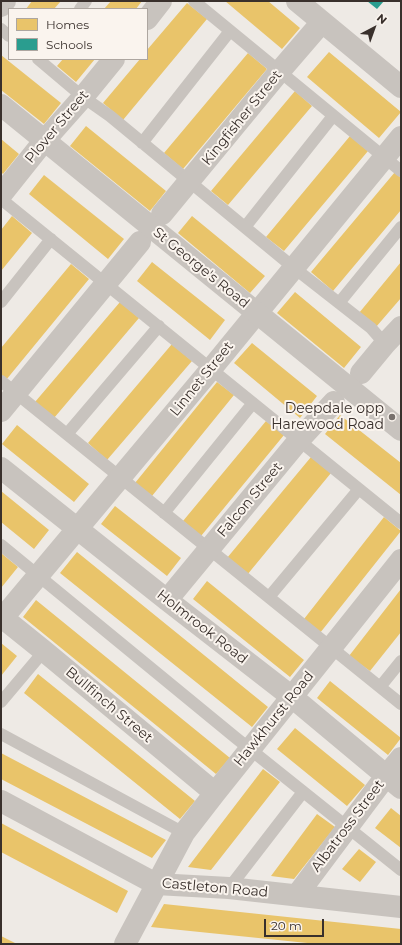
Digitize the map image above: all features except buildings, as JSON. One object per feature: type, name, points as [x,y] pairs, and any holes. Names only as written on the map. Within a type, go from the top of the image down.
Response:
[{"type":"street","points":[[1,6],[5,1]]},
{"type":"street","points":[[148,17],[161,1]]},
{"type":"street","points":[[297,1],[401,88]]},
{"type":"street","name":"Kingfisher Street","points":[[162,214],[322,22]]},
{"type":"street","name":"Plover Street","points":[[1,196],[44,141],[113,60]]},
{"type":"street","name":"St George's Road","points":[[1,105],[401,430]]},
{"type":"street","name":"Linnet Street","points":[[2,619],[211,369],[401,137]]},
{"type":"street","points":[[1,411],[8,387],[106,283],[140,242]]},
{"type":"street","points":[[361,373],[401,327]]},
{"type":"street","name":"Falcon Street","points":[[167,600],[299,440],[334,402]]},
{"type":"street","name":"Holmrook Road","points":[[1,468],[292,697],[394,782]]},
{"type":"street","name":"Hawkhurst Road","points":[[128,940],[184,832],[401,560]]},
{"type":"street","name":"Bullfinch Street","points":[[2,619],[44,651],[215,793]]},
{"type":"street","name":"Albatross Street","points":[[296,895],[347,828],[394,782],[401,758]]},
{"type":"street","name":"Castleton Road","points":[[1,800],[156,884],[229,888],[401,907]]},
{"type":"lane","points":[[194,1],[401,171]]},
{"type":"lane","points":[[142,143],[230,31]]},
{"type":"lane","points":[[41,60],[83,97],[110,116],[293,267],[371,328],[385,344]]},
{"type":"lane","points":[[245,227],[333,116]]},
{"type":"lane","points":[[1,199],[401,523]]},
{"type":"lane","points":[[339,303],[401,227]]},
{"type":"lane","points":[[1,302],[51,240]]},
{"type":"lane","points":[[67,434],[159,326]]},
{"type":"lane","points":[[8,387],[401,704]]},
{"type":"lane","points":[[164,513],[253,403]]},
{"type":"lane","points":[[269,597],[359,489]]},
{"type":"lane","points":[[1,544],[250,749],[401,870]]},
{"type":"lane","points":[[1,702],[44,651]]},
{"type":"lane","points":[[380,687],[401,661]]},
{"type":"lane","points":[[1,734],[184,832]]},
{"type":"lane","points":[[229,888],[303,792]]},
{"type":"place","name":"Deepdale opp Harewood Road","points":[[392,417]]}]
